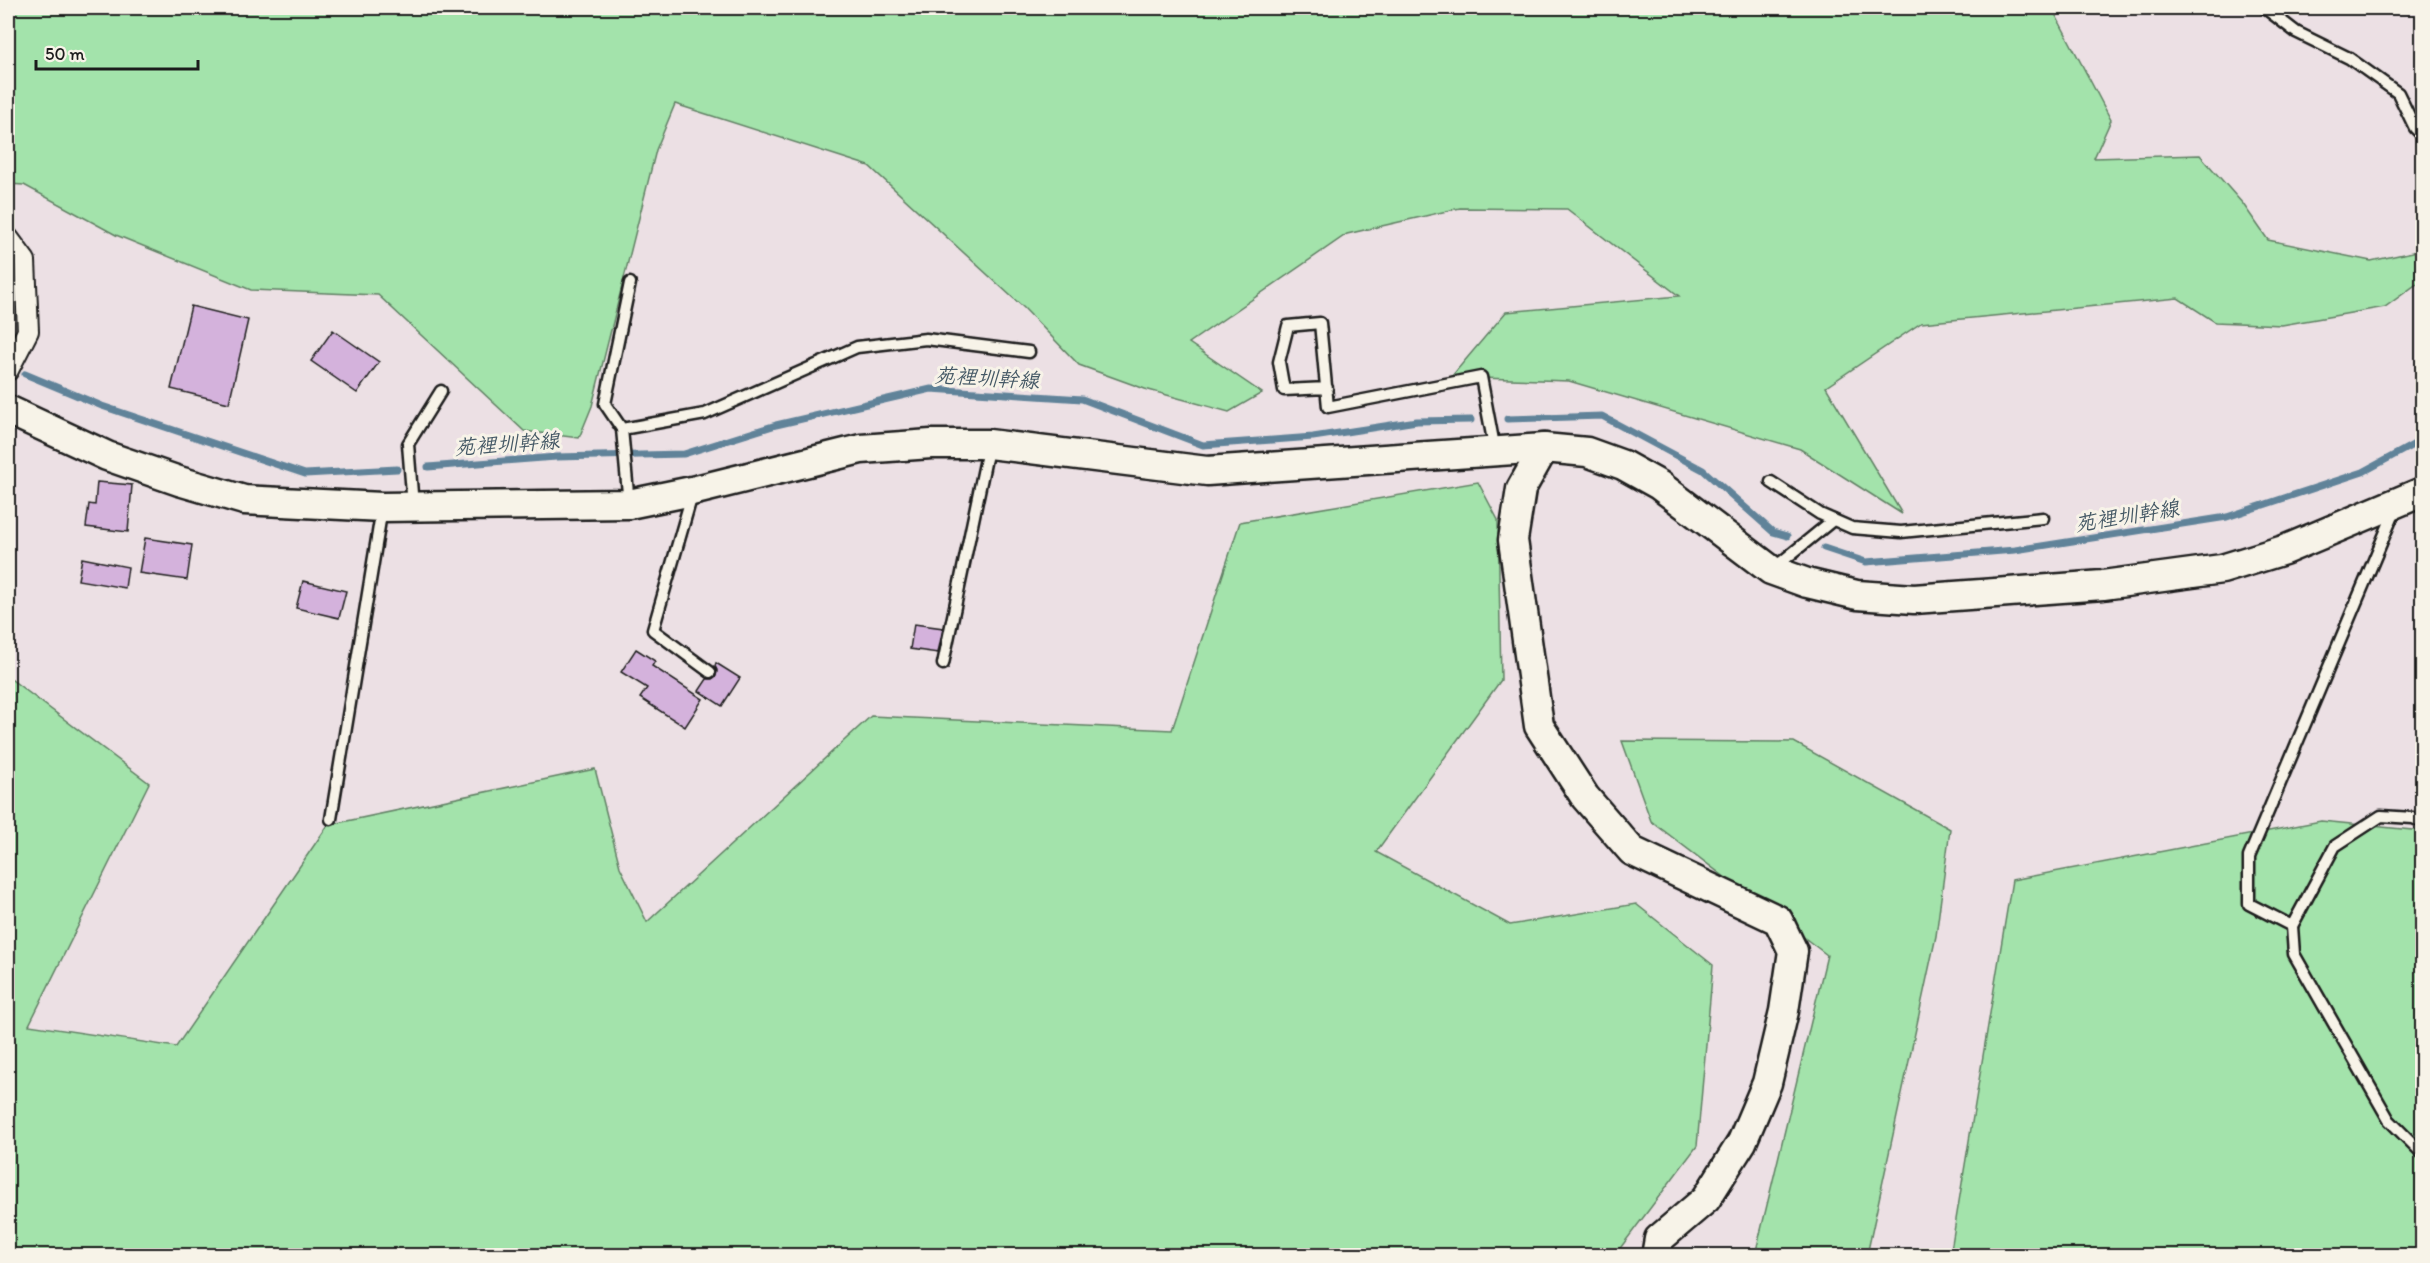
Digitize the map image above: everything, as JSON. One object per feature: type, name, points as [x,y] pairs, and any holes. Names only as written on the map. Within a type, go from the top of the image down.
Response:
[{"type":"street","points":[[8,238],[25,261],[28,331],[8,370]]},
{"type":"street","points":[[8,410],[107,456],[244,500],[382,507],[629,504],[692,491],[861,449],[931,444],[989,444],[1207,471],[1544,448],[1587,452],[1623,465],[1659,485],[1771,570],[1807,583],[1857,595],[1914,598],[2103,585],[2222,570],[2284,550],[2410,498]]},
{"type":"street","points":[[1544,448],[1521,489],[1513,540],[1539,726],[1585,797],[1632,851],[1778,920],[1792,951],[1784,1011],[1767,1083],[1742,1142],[1706,1199],[1659,1239],[1656,1256]]},
{"type":"lane","points":[[2265,8],[2296,32],[2349,58],[2398,93],[2415,128],[2422,135]]},
{"type":"lane","points":[[629,504],[622,429],[605,404],[630,283]]},
{"type":"lane","points":[[1327,388],[1284,390],[1279,362],[1288,326],[1320,323],[1327,388],[1328,407],[1481,377],[1495,451]]},
{"type":"lane","points":[[622,429],[705,414],[857,347],[926,339],[1029,352]]},
{"type":"lane","points":[[413,506],[408,444],[441,391]]},
{"type":"lane","points":[[943,664],[989,444]]},
{"type":"lane","points":[[1771,482],[1820,514],[1852,528],[1901,532],[2043,518]]},
{"type":"lane","points":[[692,491],[653,630],[710,672]]},
{"type":"lane","points":[[2292,926],[2249,904],[2249,857],[2410,498]]},
{"type":"lane","points":[[331,819],[382,507]]},
{"type":"lane","points":[[1771,570],[1833,520]]},
{"type":"lane","points":[[2422,822],[2413,818],[2381,816],[2335,846],[2292,926],[2294,954],[2389,1120],[2422,1153]]},
{"type":"green space","points":[[8,8],[2042,8],[2053,10],[2111,120],[2094,158],[2200,155],[2243,204],[2268,240],[2371,261],[2422,250],[2422,280],[2385,307],[2282,325],[2215,322],[2178,298],[1921,323],[1826,387],[1902,514],[1800,449],[1569,381],[1451,377],[1506,312],[1679,296],[1567,209],[1460,208],[1347,234],[1189,343],[1262,393],[1229,412],[1145,389],[1079,365],[1024,308],[869,166],[675,104],[656,150],[592,406],[579,438],[524,431],[378,295],[251,290],[116,235],[24,185],[8,184]]},
{"type":"green space","points":[[1478,482],[1498,520],[1501,680],[1376,852],[1510,925],[1636,904],[1713,965],[1697,1146],[1615,1255],[8,1255],[8,677],[149,783],[29,1025],[176,1047],[328,825],[595,769],[620,867],[647,922],[871,716],[1172,730],[1240,522]]},
{"type":"green space","points":[[1622,741],[1794,742],[1950,829],[1936,936],[1867,1255],[1755,1255],[1827,955],[1651,821]]},
{"type":"green space","points":[[2321,821],[2422,831],[2422,1255],[1950,1256],[2012,880]]},
{"type":"building","points":[[191,306],[248,320],[229,403],[171,389]]},
{"type":"building","points":[[333,330],[379,362],[357,393],[311,361]]},
{"type":"building","points":[[97,482],[132,485],[128,532],[86,527],[89,504],[95,505]]},
{"type":"building","points":[[145,538],[192,545],[187,580],[139,573]]},
{"type":"building","points":[[82,558],[128,567],[125,588],[78,580]]},
{"type":"building","points":[[303,581],[346,591],[339,618],[296,608]]},
{"type":"building","points":[[914,624],[943,628],[938,653],[910,649]]},
{"type":"building","points":[[636,649],[655,661],[652,666],[703,699],[685,727],[640,698],[647,688],[621,672]]},
{"type":"building","points":[[716,663],[740,678],[722,706],[699,691],[707,679],[716,676]]},
{"type":"waterway","name":"苑裡圳幹線","points":[[25,374],[102,406],[305,474],[397,469]]},
{"type":"waterway","name":"苑裡圳幹線","points":[[428,467],[556,457],[684,454],[776,425],[931,389],[1082,399],[1203,445],[1313,437],[1417,421],[1471,420]]},
{"type":"waterway","name":"苑裡圳幹線","points":[[1507,419],[1602,416],[1703,470],[1773,532],[1787,536]]},
{"type":"waterway","name":"苑裡圳幹線","points":[[1824,548],[1866,562],[2015,550],[2227,517],[2363,472],[2422,440]]}]
